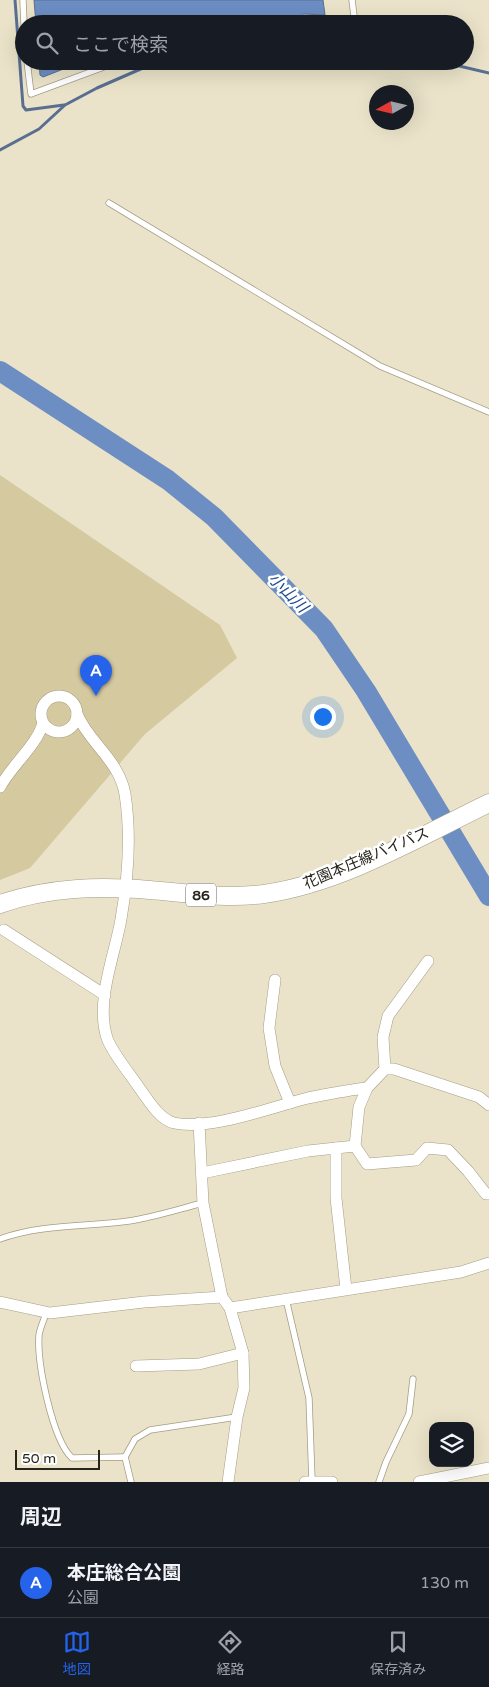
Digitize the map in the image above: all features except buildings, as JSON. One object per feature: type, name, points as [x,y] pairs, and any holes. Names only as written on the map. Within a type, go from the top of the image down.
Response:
[{"type":"main road","name":"花園本庄線バイパス","points":[[0,904],[25,896],[64,889],[124,889],[212,896],[262,894],[302,887],[332,876],[489,803]]},
{"type":"street","points":[[45,729],[41,712],[46,702],[56,697],[62,697],[73,703],[84,730],[106,754],[117,772],[124,791],[127,817],[124,889],[121,918],[105,995],[104,1016],[107,1039],[148,1100],[164,1118],[175,1123],[199,1123],[237,1118],[338,1092],[368,1088]]},
{"type":"street","points":[[69,730],[73,726],[77,714]]},
{"type":"street","points":[[45,729],[63,732],[84,730]]},
{"type":"street","points":[[0,787],[18,759],[45,729]]},
{"type":"street","points":[[4,930],[105,995]]},
{"type":"street","points":[[428,961],[388,1016],[382,1037],[385,1069],[368,1088],[359,1107],[355,1146],[367,1164],[416,1160],[427,1148],[448,1150],[486,1194],[489,1194]]},
{"type":"street","points":[[275,980],[269,1028],[275,1066],[290,1103]]},
{"type":"street","points":[[385,1069],[394,1069],[479,1097],[489,1105]]},
{"type":"street","points":[[199,1123],[203,1203],[222,1297],[230,1308],[243,1353],[244,1388],[237,1417],[228,1482]]},
{"type":"street","points":[[202,1173],[308,1151],[355,1146]]},
{"type":"street","points":[[336,1148],[336,1198],[346,1289]]},
{"type":"street","points":[[230,1308],[461,1272],[489,1263]]},
{"type":"street","points":[[0,1302],[46,1313],[144,1302],[222,1297]]},
{"type":"street","points":[[136,1366],[199,1364],[243,1353]]},
{"type":"street","points":[[419,1482],[489,1468]]},
{"type":"street","points":[[308,1482],[332,1482]]},
{"type":"lane","points":[[23,0],[24,15]]},
{"type":"lane","points":[[352,0],[354,15]]},
{"type":"lane","points":[[28,70],[31,94],[96,70]]},
{"type":"lane","points":[[109,203],[380,366],[489,412]]},
{"type":"lane","points":[[0,1239],[14,1234],[78,1224],[129,1221],[203,1203]]},
{"type":"lane","points":[[286,1299],[309,1398],[308,1482]]},
{"type":"lane","points":[[46,1313],[39,1334],[46,1398],[64,1451],[72,1458],[125,1457]]},
{"type":"lane","points":[[379,1482],[408,1414],[413,1379]]},
{"type":"lane","points":[[131,1482],[125,1457],[135,1438],[150,1430],[237,1417]]},
{"type":"shaded area","points":[[0,475],[220,625],[237,658],[145,734],[30,868],[0,880]]},
{"type":"water","points":[[34,0],[323,0],[325,15],[303,14],[35,15]]},
{"type":"water","points":[[40,70],[61,70],[43,77],[40,75]]},
{"type":"waterway","points":[[15,0],[16,15]]},
{"type":"waterway","points":[[474,69],[489,73]]},
{"type":"waterway","points":[[20,70],[23,106],[26,110],[64,105]]},
{"type":"waterway","points":[[0,150],[39,129],[65,105],[97,88],[138,70]]},
{"type":"waterway","name":"小山川","points":[[0,371],[168,480],[214,517],[324,629],[366,691],[489,896]]},
{"type":"place","name":"本庄総合公園","points":[[96,696]]}]
